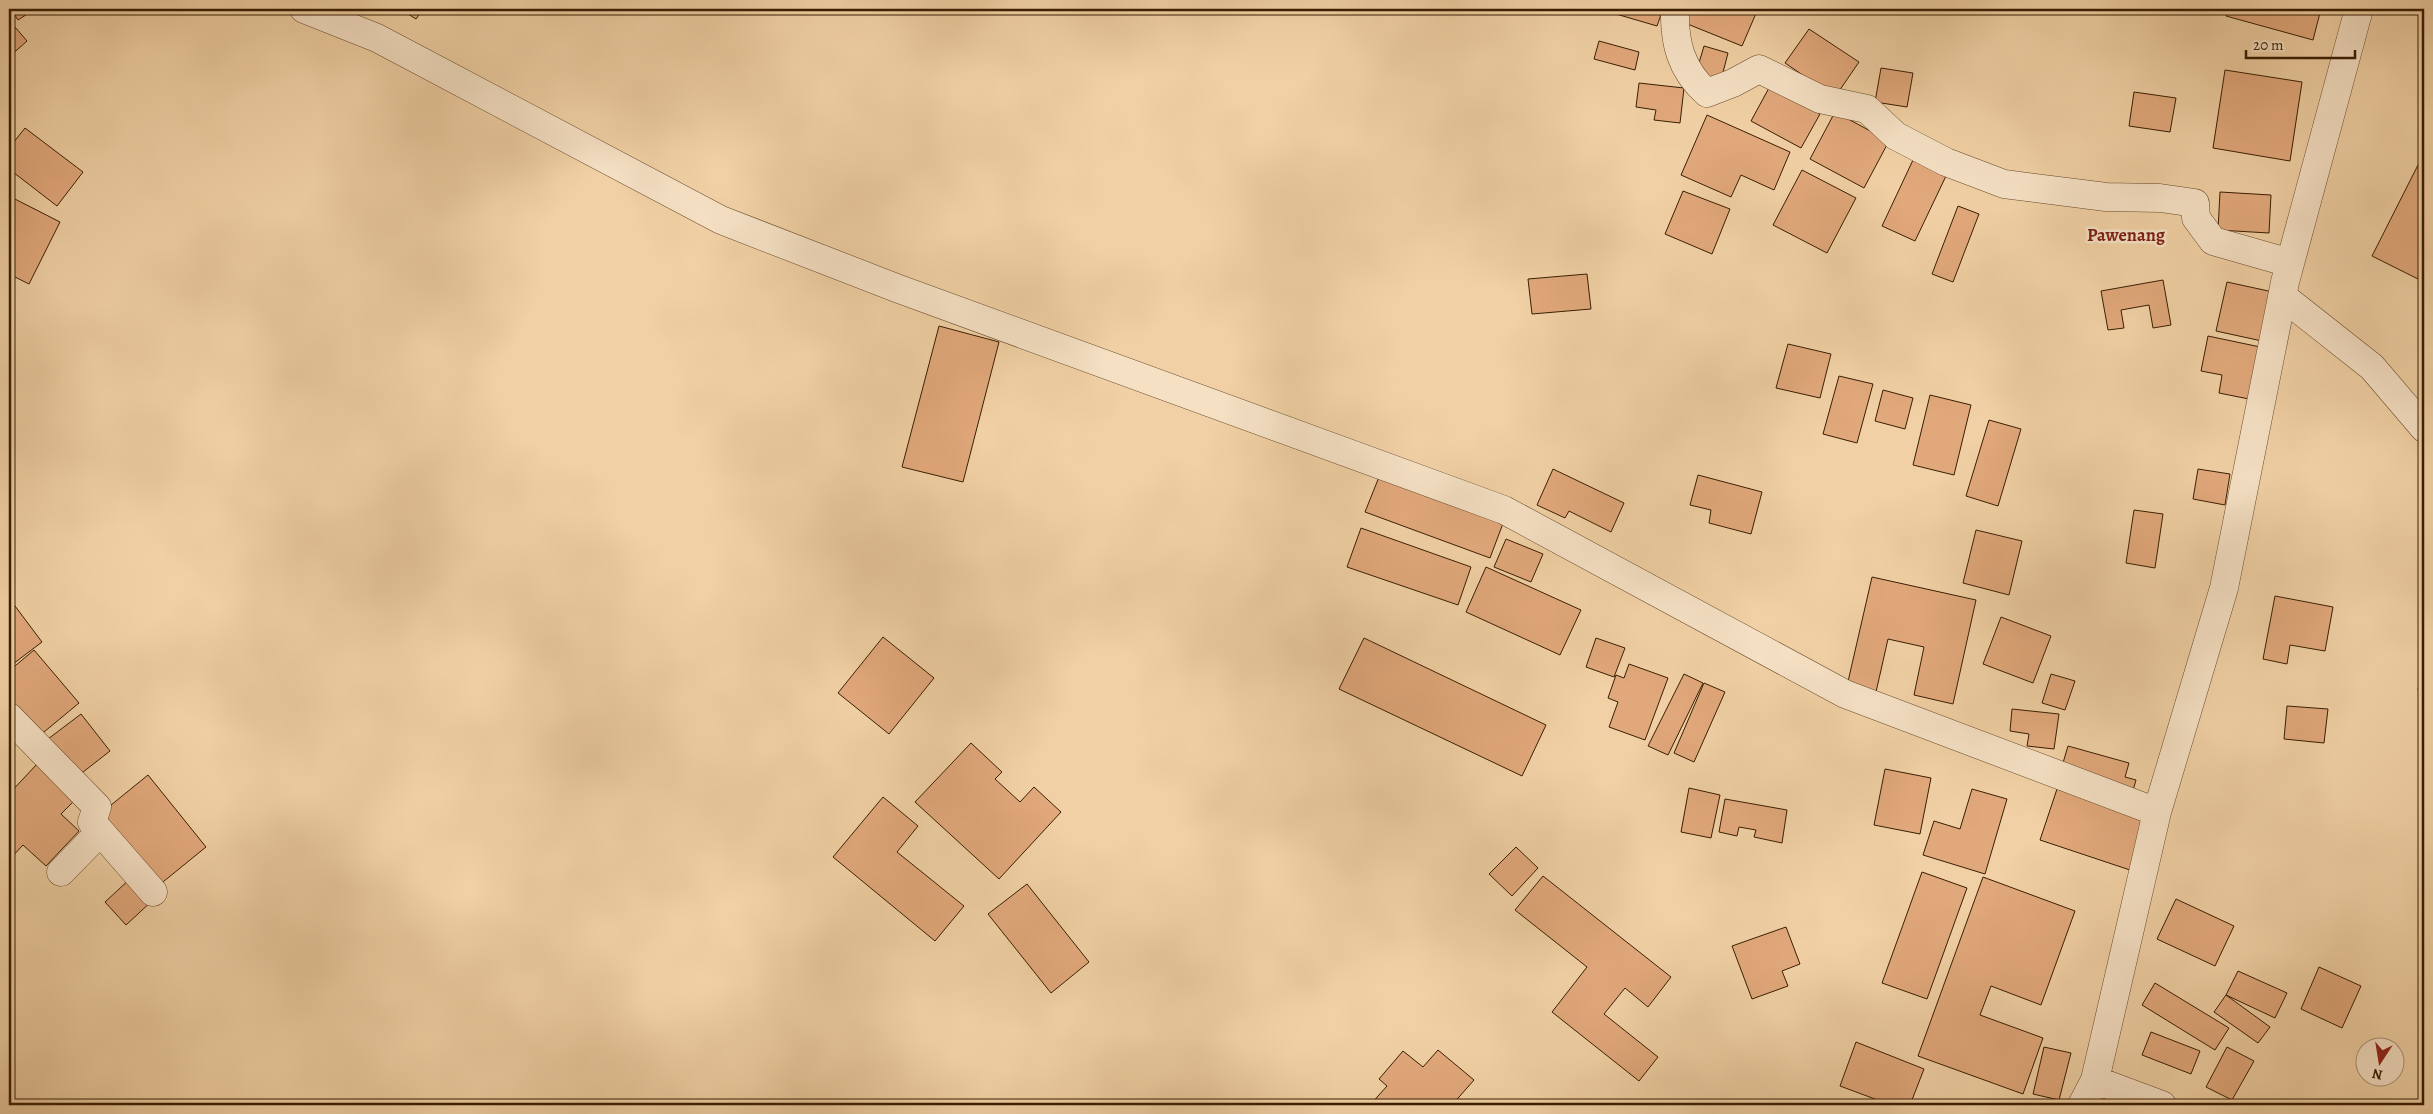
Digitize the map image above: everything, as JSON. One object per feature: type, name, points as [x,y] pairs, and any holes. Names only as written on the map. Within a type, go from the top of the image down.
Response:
[{"type":"street","points":[[304,9],[377,38],[721,220],[908,292],[1504,510],[1845,694],[2157,812]]},
{"type":"street","points":[[1675,9],[1674,34],[1687,72],[1707,93],[1733,83],[1759,68],[1820,99],[1867,109],[1896,136],[1946,162],[2004,184],[2106,197],[2160,198],[2195,203],[2196,218],[2213,241],[2290,263]]},
{"type":"street","points":[[2082,1105],[2095,1080],[2157,812],[2224,588],[2282,296],[2359,9]]},
{"type":"street","points":[[2282,296],[2372,367],[2424,428]]},
{"type":"street","points":[[9,717],[97,807],[92,822],[153,892]]},
{"type":"street","points":[[61,872],[100,832]]},
{"type":"street","points":[[2095,1080],[2162,1105]]},
{"type":"building","points":[[11,9],[35,9],[18,20]]},
{"type":"building","points":[[400,9],[423,9],[416,19]]},
{"type":"building","points":[[1599,9],[1663,9],[1657,26]]},
{"type":"building","points":[[1685,9],[1751,9],[1757,11],[1742,46],[1680,21]]},
{"type":"building","points":[[2228,9],[2321,9],[2313,40],[2226,16]]},
{"type":"building","points":[[9,20],[27,41],[9,57]]},
{"type":"building","points":[[1809,29],[1859,62],[1835,97],[1785,63]]},
{"type":"building","points":[[1599,41],[1639,52],[1635,70],[1594,59]]},
{"type":"building","points":[[1704,46],[1728,53],[1721,80],[1696,73]]},
{"type":"building","points":[[1881,68],[1913,73],[1907,107],[1875,102]]},
{"type":"building","points":[[2225,70],[2302,82],[2290,161],[2213,148]]},
{"type":"building","points":[[1639,83],[1684,88],[1680,123],[1654,120],[1656,110],[1636,107]]},
{"type":"building","points":[[1770,86],[1820,114],[1801,148],[1751,121]]},
{"type":"building","points":[[2134,92],[2176,98],[2170,132],[2129,126]]},
{"type":"building","points":[[1835,112],[1889,141],[1864,188],[1810,159]]},
{"type":"building","points":[[1707,115],[1790,152],[1774,190],[1741,175],[1731,197],[1681,175]]},
{"type":"building","points":[[25,128],[83,172],[57,206],[9,169],[9,148]]},
{"type":"building","points":[[1913,160],[1946,176],[1915,241],[1882,226]]},
{"type":"building","points":[[2418,165],[2424,169],[2424,282],[2372,256]]},
{"type":"building","points":[[1802,170],[1856,198],[1827,253],[1773,225]]},
{"type":"building","points":[[1683,191],[1730,209],[1712,254],[1665,234]]},
{"type":"building","points":[[2220,192],[2271,195],[2269,233],[2218,230]]},
{"type":"building","points":[[9,196],[60,222],[29,284],[9,274]]},
{"type":"building","points":[[1958,206],[1979,214],[1953,282],[1932,274]]},
{"type":"building","points":[[1587,274],[1591,309],[1532,314],[1528,279]]},
{"type":"building","points":[[2163,280],[2171,325],[2153,328],[2149,305],[2121,310],[2124,328],[2108,330],[2101,291]]},
{"type":"building","points":[[2227,282],[2273,292],[2262,341],[2216,331]]},
{"type":"building","points":[[939,326],[999,342],[963,482],[902,467]]},
{"type":"building","points":[[2208,336],[2265,348],[2254,400],[2219,393],[2222,375],[2201,371]]},
{"type":"building","points":[[1788,344],[1831,354],[1820,398],[1776,388]]},
{"type":"building","points":[[1839,376],[1873,384],[1857,443],[1823,434]]},
{"type":"building","points":[[1883,390],[1913,398],[1905,429],[1875,421]]},
{"type":"building","points":[[1930,395],[1971,405],[1954,475],[1913,465]]},
{"type":"building","points":[[1989,420],[2021,429],[1998,506],[1966,496]]},
{"type":"building","points":[[1553,469],[1624,503],[1611,532],[1569,511],[1565,518],[1537,505]]},
{"type":"building","points":[[2198,469],[2230,474],[2225,505],[2193,499]]},
{"type":"building","points":[[1381,472],[1505,518],[1490,558],[1365,512]]},
{"type":"building","points":[[1698,475],[1762,492],[1751,534],[1709,523],[1711,510],[1690,505]]},
{"type":"building","points":[[2134,510],[2163,514],[2155,568],[2126,563]]},
{"type":"building","points":[[1361,528],[1471,567],[1458,605],[1347,567]]},
{"type":"building","points":[[1976,530],[2022,541],[2009,595],[1963,583]]},
{"type":"building","points":[[1506,539],[1543,554],[1531,582],[1494,567]]},
{"type":"building","points":[[1486,567],[1581,610],[1560,655],[1466,612]]},
{"type":"building","points":[[1872,577],[1976,600],[1953,704],[1914,695],[1924,647],[1888,639],[1876,692],[1847,686]]},
{"type":"building","points":[[2275,596],[2333,607],[2325,651],[2290,645],[2287,664],[2263,659]]},
{"type":"building","points":[[9,598],[42,642],[9,667]]},
{"type":"building","points":[[2001,617],[2051,636],[2033,683],[1983,664]]},
{"type":"building","points":[[883,637],[934,678],[889,734],[838,693]]},
{"type":"building","points":[[1364,638],[1546,725],[1522,776],[1339,689]]},
{"type":"building","points":[[1596,638],[1625,648],[1614,677],[1586,667]]},
{"type":"building","points":[[34,650],[79,703],[38,737],[9,704],[9,671]]},
{"type":"building","points":[[2424,659],[2424,691],[2418,690]]},
{"type":"building","points":[[1629,664],[1668,678],[1645,740],[1609,727],[1618,702],[1608,698],[1616,675],[1624,678]]},
{"type":"building","points":[[1684,674],[1703,683],[1668,755],[1648,746]]},
{"type":"building","points":[[2051,674],[2075,681],[2065,710],[2042,703]]},
{"type":"building","points":[[1704,683],[1725,692],[1694,762],[1674,753]]},
{"type":"building","points":[[2287,706],[2328,709],[2324,743],[2284,739]]},
{"type":"building","points":[[2012,709],[2059,714],[2054,749],[2027,746],[2029,734],[2010,731]]},
{"type":"building","points":[[81,714],[110,751],[78,776],[48,739]]},
{"type":"building","points":[[971,743],[1002,772],[995,779],[1020,802],[1034,787],[1061,812],[999,879],[915,802]]},
{"type":"building","points":[[2068,746],[2129,763],[2125,777],[2136,780],[2132,794],[2060,773]]},
{"type":"building","points":[[37,764],[75,800],[61,814],[79,831],[46,866],[23,845],[9,860],[9,794]]},
{"type":"building","points":[[1885,769],[1931,778],[1920,834],[1874,825]]},
{"type":"building","points":[[148,775],[206,847],[158,886],[100,814]]},
{"type":"building","points":[[1689,788],[1720,795],[1711,838],[1681,832]]},
{"type":"building","points":[[1972,789],[2007,799],[1985,874],[1923,855],[1934,821],[1960,829]]},
{"type":"building","points":[[2057,789],[2147,818],[2130,870],[2040,840]]},
{"type":"building","points":[[883,797],[918,826],[897,852],[964,906],[935,941],[833,857]]},
{"type":"building","points":[[1725,799],[1787,810],[1782,843],[1754,837],[1756,830],[1739,827],[1737,836],[1719,832]]},
{"type":"building","points":[[1516,847],[1538,868],[1512,896],[1489,874]]},
{"type":"building","points":[[1922,872],[1967,888],[1927,999],[1882,983]]},
{"type":"building","points":[[1543,876],[1671,977],[1648,1007],[1625,988],[1604,1014],[1658,1057],[1639,1081],[1552,1012],[1587,967],[1515,910]]},
{"type":"building","points":[[1983,877],[2075,911],[2041,1005],[1991,986],[1980,1015],[2043,1038],[2023,1094],[1918,1056]]},
{"type":"building","points":[[131,878],[153,900],[126,925],[105,902]]},
{"type":"building","points":[[1027,884],[1089,962],[1051,993],[988,914]]},
{"type":"building","points":[[2176,899],[2234,926],[2215,966],[2157,939]]},
{"type":"building","points":[[1786,927],[1800,964],[1782,971],[1788,986],[1752,999],[1732,946]]},
{"type":"building","points":[[2319,967],[2361,986],[2342,1028],[2301,1009]]},
{"type":"building","points":[[2238,971],[2287,993],[2275,1018],[2226,995]]},
{"type":"building","points":[[2155,983],[2229,1028],[2215,1050],[2142,1005]]},
{"type":"building","points":[[2226,995],[2270,1027],[2258,1043],[2214,1012]]},
{"type":"building","points":[[2151,1032],[2200,1051],[2191,1074],[2142,1055]]},
{"type":"building","points":[[1856,1042],[1924,1069],[1910,1105],[1891,1105],[1840,1086]]},
{"type":"building","points":[[2044,1047],[2071,1053],[2059,1100],[2033,1094]]},
{"type":"building","points":[[2227,1047],[2254,1061],[2232,1100],[2206,1087]]},
{"type":"building","points":[[1438,1050],[1474,1080],[1452,1105],[1370,1105],[1387,1086],[1379,1079],[1403,1051],[1423,1067]]},
{"type":"district","name":"Pawenang","points":[[2126,235]]}]
